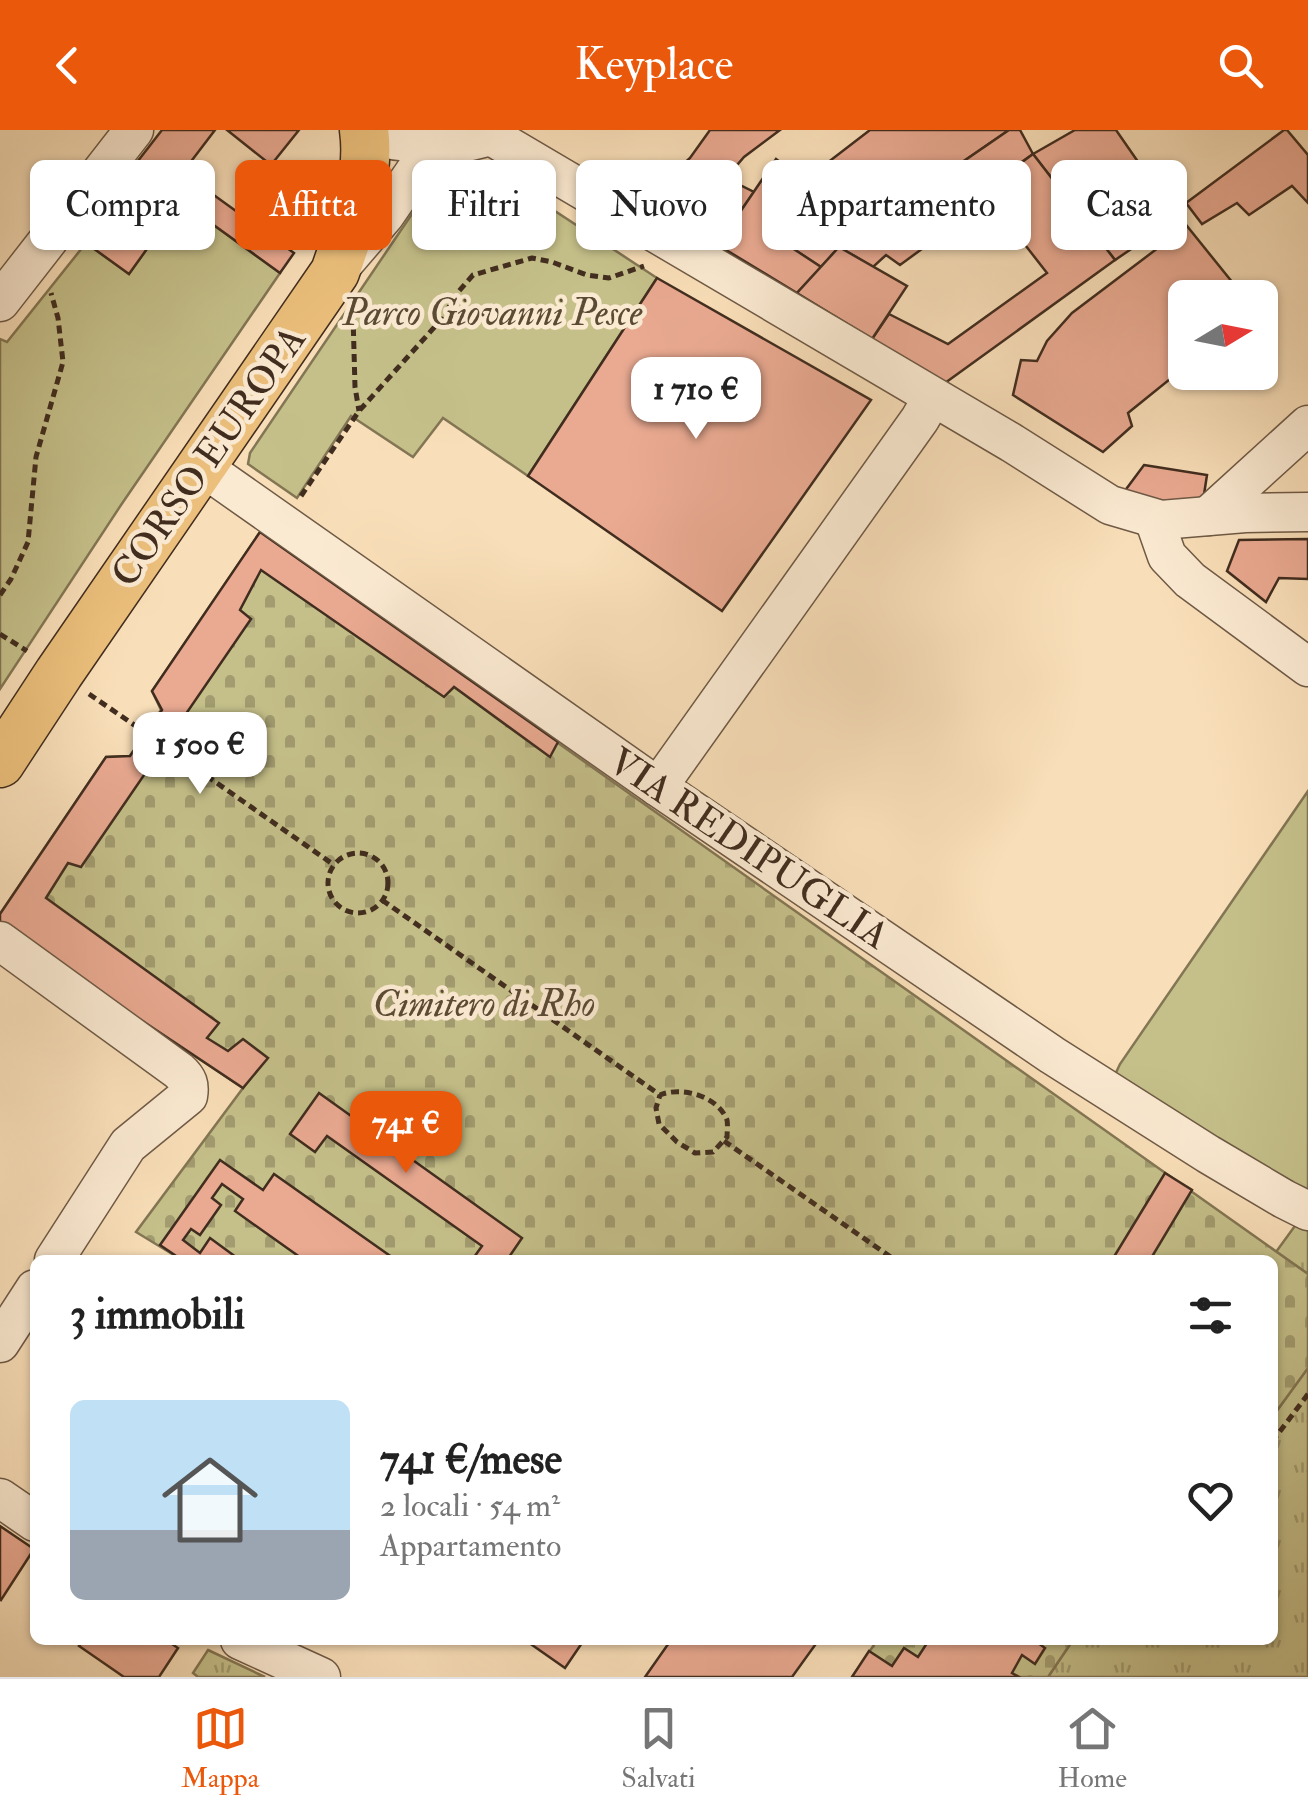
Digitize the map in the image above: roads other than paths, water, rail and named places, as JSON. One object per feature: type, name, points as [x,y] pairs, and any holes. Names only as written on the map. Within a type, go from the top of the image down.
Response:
[{"type":"main road","name":"CORSO EUROPA","points":[[0,763],[201,466],[342,286],[364,170],[366,130]]},
{"type":"street","points":[[4,285],[40,251],[134,130]]},
{"type":"street","points":[[366,130],[386,139],[409,142],[485,132],[1110,505],[1154,519],[1308,512]]},
{"type":"street","points":[[342,286],[418,167],[430,155],[485,132]]},
{"type":"street","points":[[658,787],[932,398]]},
{"type":"street","points":[[1208,516],[1308,425]]},
{"type":"street","name":"VIA REDIPUGLIA","points":[[201,466],[658,787],[1052,1055],[1208,1154],[1308,1210]]},
{"type":"street","points":[[1154,519],[1168,556],[1190,580],[1308,668]]},
{"type":"street","points":[[0,941],[180,1072],[190,1088],[188,1096],[128,1145],[57,1255]]},
{"type":"street","points":[[0,1343],[30,1297]]},
{"type":"street","points":[[0,1498],[30,1519]]},
{"type":"street","points":[[251,1645],[321,1677]]},
{"type":"park label","name":"Parco Giovanni Pesce","points":[[492,312]]},
{"type":"park label","name":"Cimitero di Rho","points":[[484,1003]]}]
